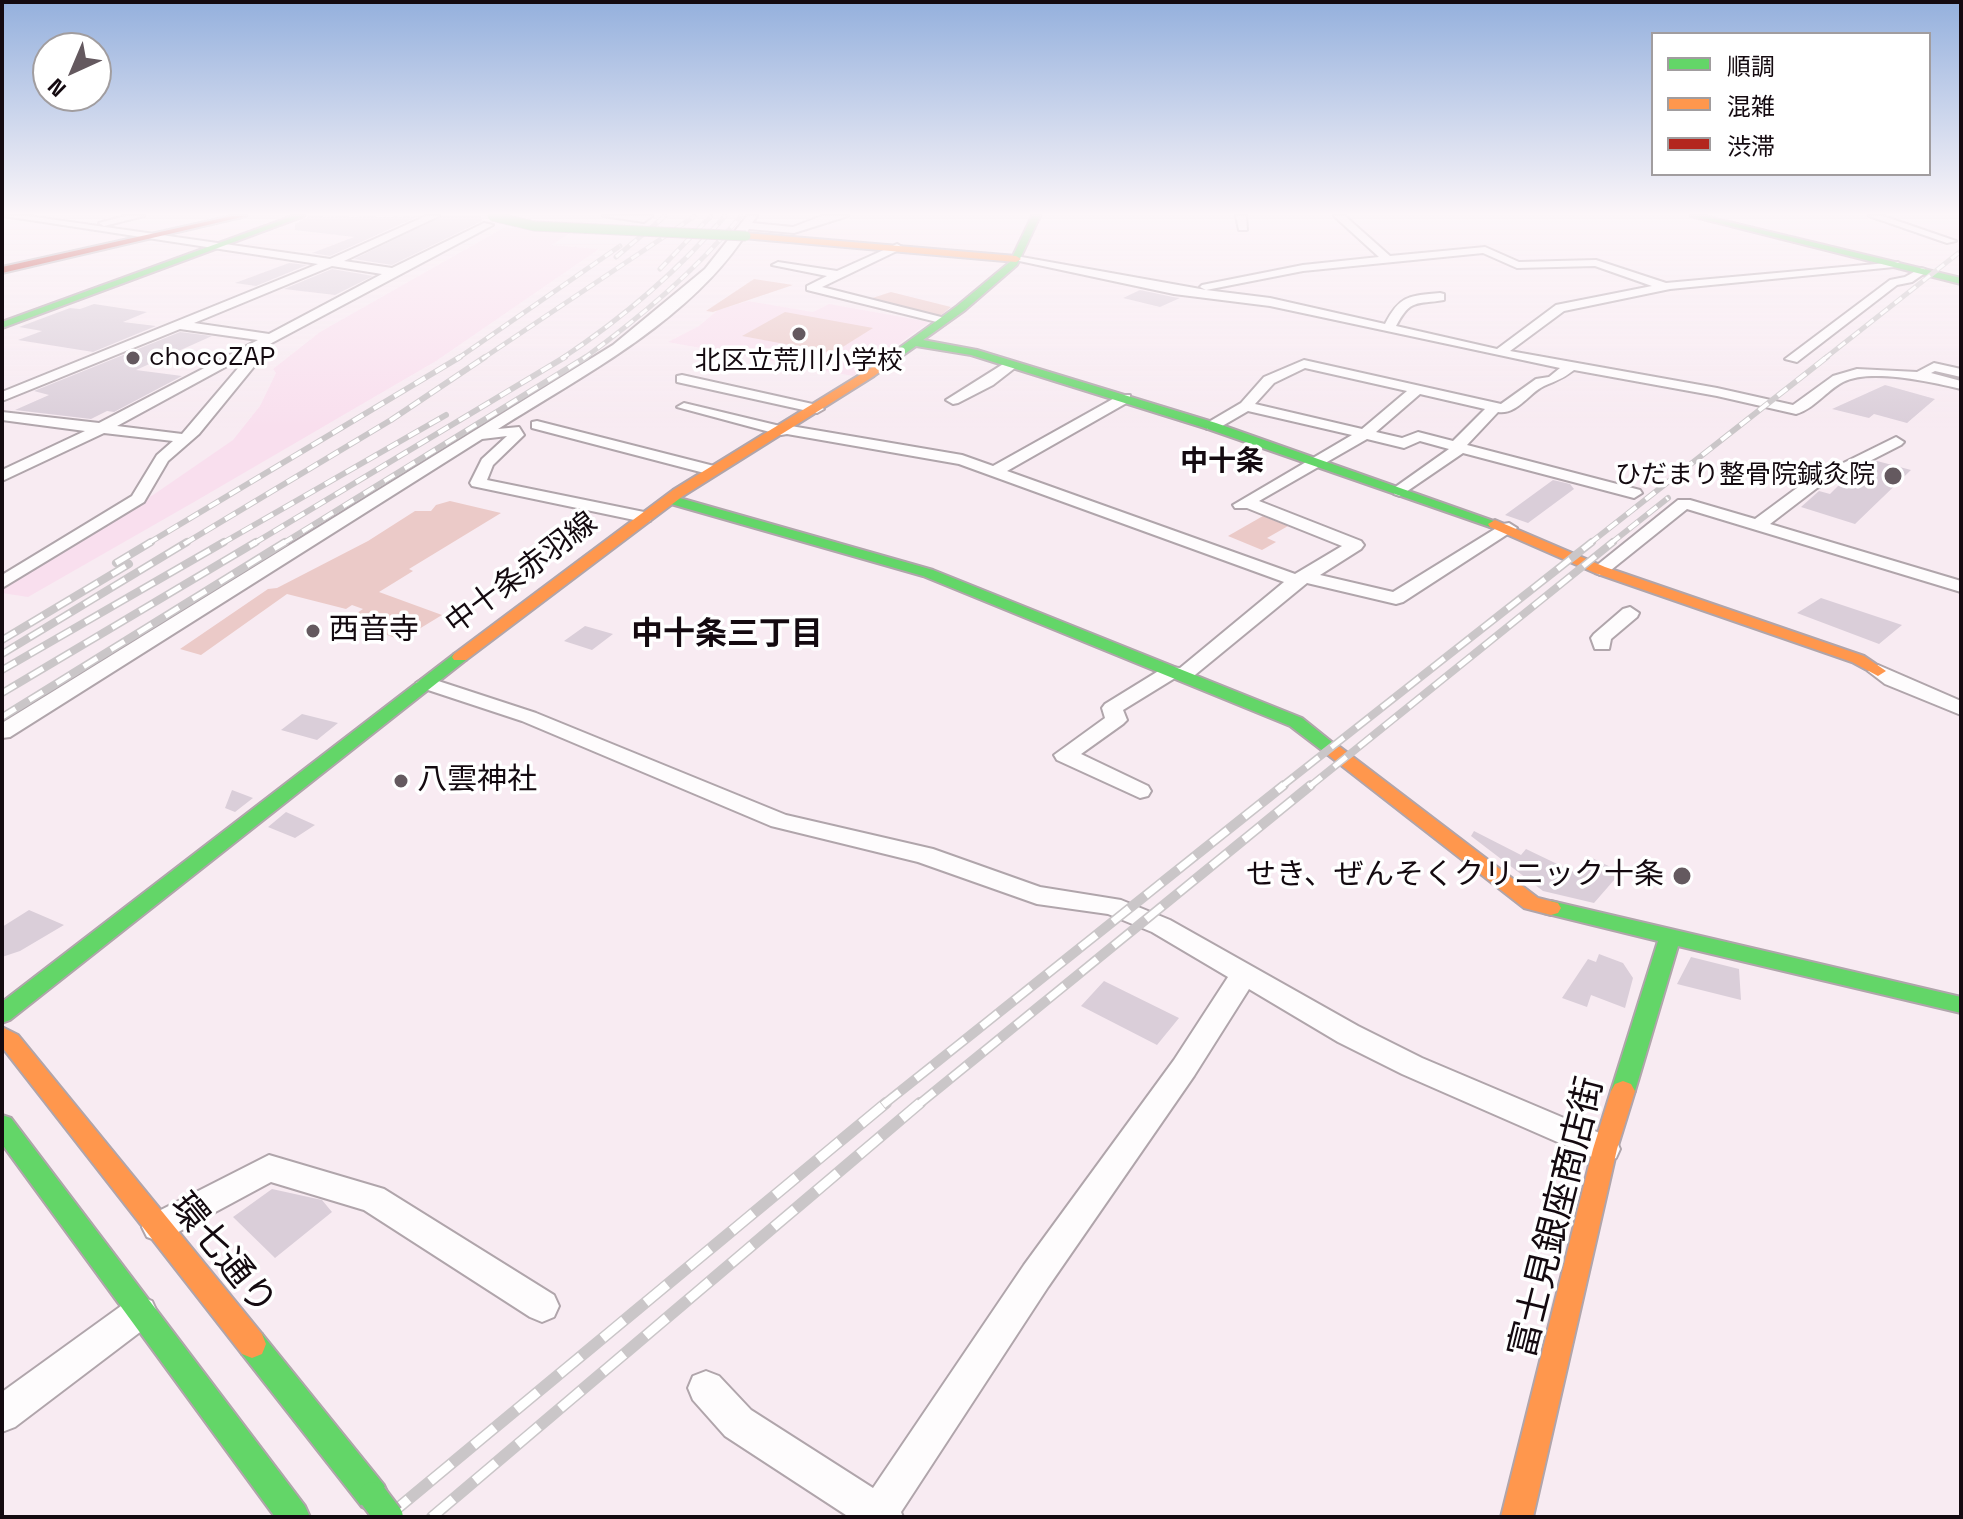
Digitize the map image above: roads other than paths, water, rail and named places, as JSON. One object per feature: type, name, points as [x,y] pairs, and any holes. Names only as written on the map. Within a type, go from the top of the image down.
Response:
[{"type":"street","points":[[2,325],[106,287]]},
{"type":"street","points":[[2,397],[272,287]]},
{"type":"street","points":[[2,476],[241,356],[367,287]]},
{"type":"street","points":[[2,732],[618,348],[691,287]]},
{"type":"street","points":[[813,287],[811,288],[941,321]]},
{"type":"street","name":"中十条赤羽線","points":[[2,1014],[644,517],[712,470],[817,409],[987,287]]},
{"type":"street","points":[[1164,287],[1270,302],[1499,353],[1717,392],[1796,410],[1838,379],[1857,373],[1926,376],[1961,385]]},
{"type":"street","points":[[1186,291],[1207,287]]},
{"type":"street","points":[[1499,353],[1560,308],[1666,287]]},
{"type":"street","points":[[1792,359],[1888,287]]},
{"type":"street","points":[[1388,329],[1401,305],[1414,299],[1440,297]]},
{"type":"street","points":[[178,325],[274,338]]},
{"type":"street","points":[[914,342],[973,352],[1125,398],[1509,528],[1600,570],[1843,653],[1892,680],[1961,709]]},
{"type":"street","points":[[2,583],[138,499],[162,458],[194,431],[254,358],[241,356]]},
{"type":"street","points":[[953,400],[988,382],[1013,364]]},
{"type":"street","points":[[1212,426],[1246,406],[1269,380],[1304,364],[1504,409],[1541,382],[1553,380],[1570,367]]},
{"type":"street","points":[[1926,376],[1923,372],[1934,367],[1961,373]]},
{"type":"street","points":[[682,379],[817,409]]},
{"type":"street","points":[[1140,791],[1065,755],[1116,720],[1112,708],[1178,673],[1301,579],[1355,545],[1243,503],[1365,434],[1417,390]]},
{"type":"street","points":[[994,472],[1125,398]]},
{"type":"street","points":[[1246,406],[1404,443],[1418,436],[1634,493]]},
{"type":"street","points":[[684,407],[783,430],[962,460],[1301,579],[1396,598],[1509,528]]},
{"type":"street","points":[[1400,491],[1458,448],[1495,407]]},
{"type":"street","points":[[2,416],[182,438]]},
{"type":"street","points":[[537,425],[712,470]]},
{"type":"street","points":[[459,448],[503,430],[514,430],[517,435],[479,472],[478,483],[644,517]]},
{"type":"street","points":[[1758,525],[1811,485],[1896,442]]},
{"type":"street","points":[[669,499],[928,573],[1302,725],[1531,903],[1961,1005]]},
{"type":"street","points":[[1600,570],[1684,503],[1961,587]]},
{"type":"street","points":[[1602,645],[1601,638],[1630,613]]},
{"type":"street","points":[[426,683],[529,717],[779,821],[924,855],[1037,895],[1112,906],[1161,926],[1348,1034],[1412,1066],[1605,1149]]},
{"type":"street","name":"富士見銀座商店街","points":[[1517,1517],[1605,1149],[1670,936]]},
{"type":"street","points":[[706,1388],[738,1423],[881,1515],[1036,1276],[1184,1068],[1245,973]]},
{"type":"street","name":"環七通り","points":[[2,1036],[19,1053],[389,1517]]},
{"type":"street","points":[[2,1125],[294,1517]]},
{"type":"street","points":[[158,1227],[269,1168],[373,1199],[542,1306]]},
{"type":"street","points":[[2,1414],[140,1312]]},
{"type":"railway","points":[[459,357],[561,287]]},
{"type":"railway","points":[[482,359],[589,287]]},
{"type":"railway","points":[[561,359],[655,287]]},
{"type":"railway","points":[[584,358],[672,287]]},
{"type":"railway","points":[[1824,359],[1915,287]]},
{"type":"railway","points":[[147,544],[459,357]]},
{"type":"railway","points":[[184,544],[391,420],[485,357]]},
{"type":"railway","points":[[253,544],[565,357]]},
{"type":"railway","points":[[1589,544],[1827,357]]},
{"type":"railway","points":[[282,544],[584,358]]},
{"type":"railway","points":[[221,544],[446,415]]},
{"type":"railway","points":[[1610,544],[1668,498]]},
{"type":"railway","points":[[116,563],[151,542]]},
{"type":"railway","points":[[2,654],[187,542]]},
{"type":"railway","points":[[2,670],[224,542]]},
{"type":"railway","points":[[2,693],[256,542]]},
{"type":"railway","points":[[2,717],[285,542]]},
{"type":"railway","points":[[1281,787],[1592,542]]},
{"type":"railway","points":[[1309,787],[1613,542]]},
{"type":"railway","points":[[2,640],[129,564]]},
{"type":"railway","points":[[883,1105],[1284,785]]},
{"type":"railway","points":[[918,1105],[1311,785]]},
{"type":"railway","points":[[387,1517],[886,1103]]},
{"type":"railway","points":[[432,1517],[920,1103]]},
{"type":"place","name":"北区立荒川小学校","points":[[799,334]]},
{"type":"place","name":"chocoZAP","points":[[133,358]]},
{"type":"place","name":"ひだまり整骨院鍼灸院","points":[[1893,476]]},
{"type":"place","name":"西音寺","points":[[313,631]]},
{"type":"place","name":"八雲神社","points":[[401,781]]},
{"type":"place","name":"せき、ぜんそくクリニック十条","points":[[1682,876]]},
{"type":"district","name":"中十条","points":[[1222,462]]},
{"type":"district","name":"中十条三丁目","points":[[727,635]]}]
